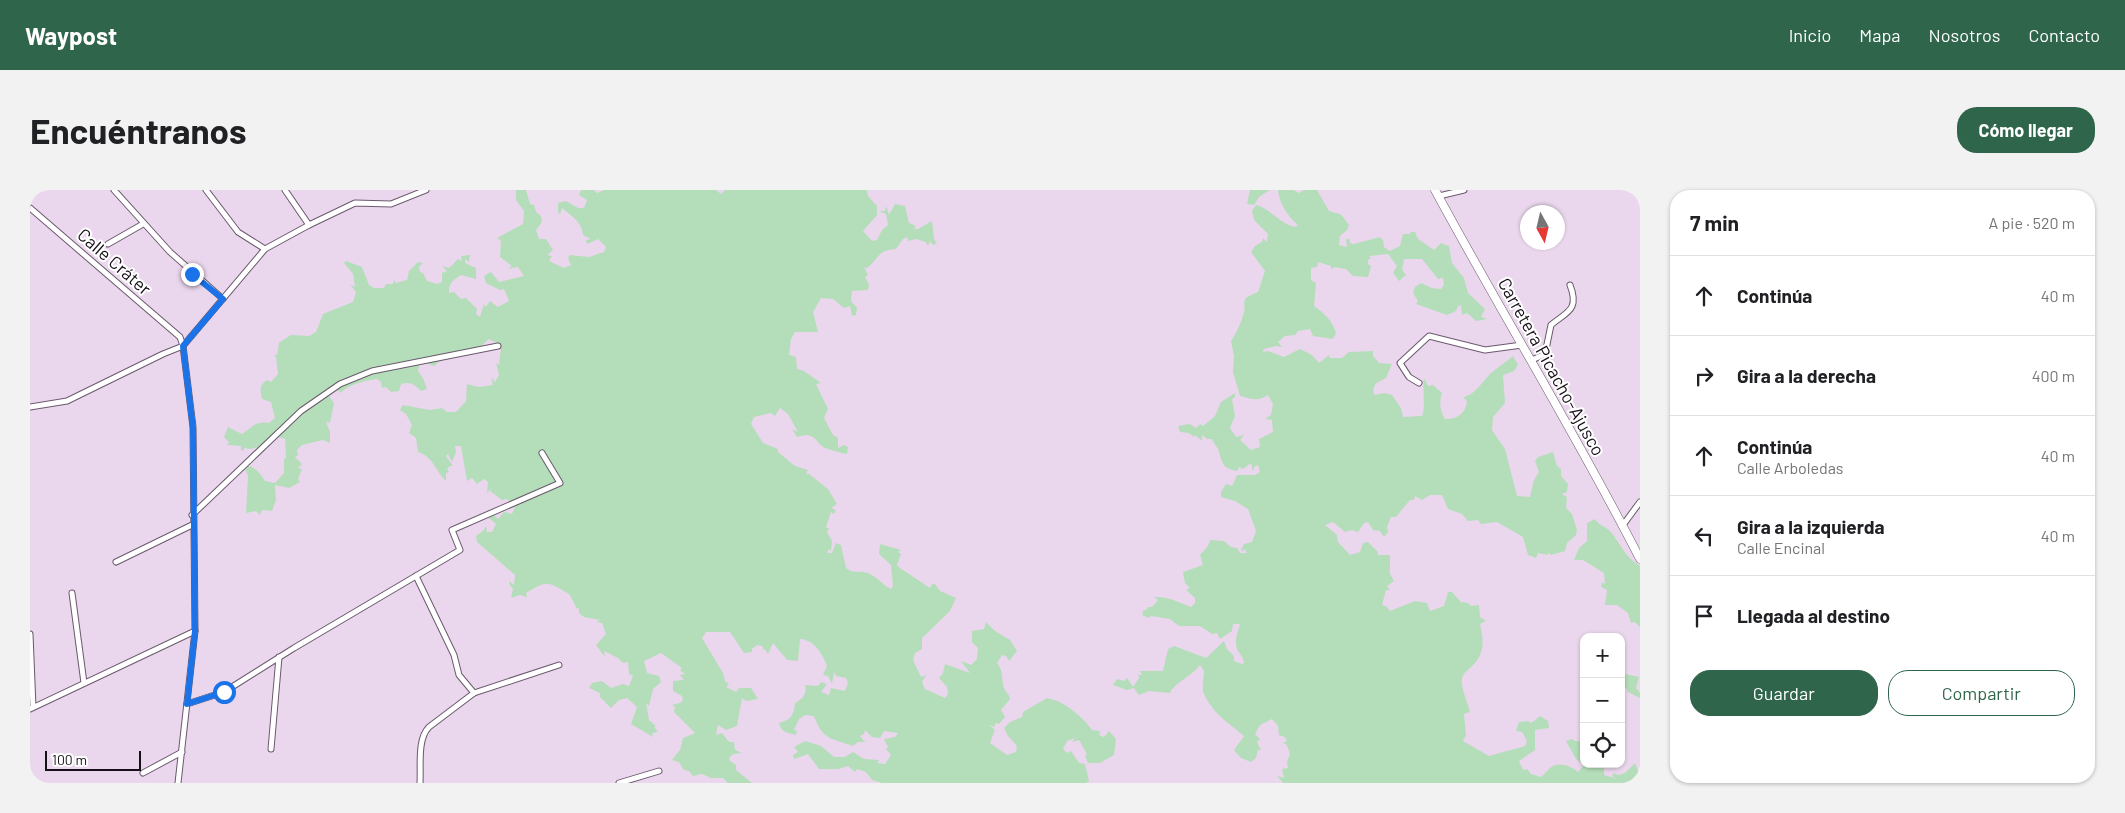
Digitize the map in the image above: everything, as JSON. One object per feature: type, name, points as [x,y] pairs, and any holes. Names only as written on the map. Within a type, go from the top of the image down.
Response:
[{"type":"main road","name":"Carretera Picacho-Ajusco","points":[[1437,193],[1532,360],[1640,559]]},
{"type":"street","points":[[114,190],[142,224],[192,274],[223,299]]},
{"type":"street","points":[[206,190],[238,232],[266,250]]},
{"type":"street","points":[[285,190],[309,225]]},
{"type":"street","points":[[409,190],[413,196]]},
{"type":"street","points":[[30,407],[67,401],[183,346],[266,250],[309,225],[355,204],[390,204],[426,190]]},
{"type":"street","points":[[1437,193],[1464,190]]},
{"type":"street","name":"Calle Cráter","points":[[30,208],[180,337],[183,346]]},
{"type":"street","points":[[108,244],[142,224]]},
{"type":"street","points":[[1532,360],[1545,354],[1551,325],[1569,313],[1573,300],[1570,285]]},
{"type":"street","points":[[1419,383],[1409,377],[1400,363],[1429,336],[1485,350],[1522,345]]},
{"type":"street","points":[[178,783],[195,631],[192,525],[193,428],[183,346]]},
{"type":"street","points":[[192,515],[301,411],[340,384],[372,371],[498,346]]},
{"type":"street","points":[[187,704],[224,692],[279,657],[460,550],[452,530],[560,483],[542,453]]},
{"type":"street","points":[[1622,525],[1640,502]]},
{"type":"street","points":[[116,562],[192,525]]},
{"type":"street","points":[[416,576],[454,655],[459,675],[474,693]]},
{"type":"street","points":[[72,593],[84,683]]},
{"type":"street","points":[[30,634],[32,708],[195,631]]},
{"type":"street","points":[[271,749],[279,657]]},
{"type":"street","points":[[420,783],[424,732],[474,693],[559,666]]},
{"type":"street","points":[[143,772],[182,752]]},
{"type":"street","points":[[619,783],[659,771]]},
{"type":"green space","points":[[516,190],[526,190],[530,204],[534,205],[536,212],[541,216],[542,222],[536,230],[539,239],[546,239],[553,250],[547,255],[552,256],[549,261],[564,268],[571,265],[568,258],[570,255],[589,257],[604,252],[606,247],[598,239],[587,244],[586,240],[591,239],[583,235],[575,219],[562,208],[560,214],[558,212],[558,203],[566,201],[578,208],[584,208],[587,200],[579,195],[581,190],[594,190],[597,193],[604,190],[716,190],[721,194],[725,190],[867,190],[868,196],[877,206],[877,215],[863,231],[872,241],[877,240],[882,230],[888,225],[886,214],[879,211],[885,211],[886,206],[889,215],[895,204],[905,206],[909,223],[916,226],[914,229],[918,229],[932,221],[934,239],[937,243],[933,245],[930,241],[928,246],[926,242],[916,239],[908,241],[907,237],[903,239],[896,249],[885,251],[867,268],[864,267],[868,275],[865,277],[869,285],[868,290],[852,291],[851,301],[857,308],[856,315],[852,316],[850,306],[844,308],[833,299],[821,298],[813,312],[818,332],[795,332],[791,339],[789,355],[796,357],[797,369],[804,371],[821,383],[816,384],[828,409],[824,418],[833,435],[838,438],[838,448],[844,445],[848,447],[847,454],[824,447],[809,435],[797,437],[792,429],[798,432],[788,414],[780,408],[775,416],[771,413],[754,417],[751,424],[763,443],[778,449],[778,452],[795,466],[808,470],[806,474],[809,474],[828,489],[837,504],[831,508],[836,510],[834,514],[831,512],[826,527],[829,529],[827,532],[832,541],[831,551],[829,549],[827,553],[832,553],[836,543],[841,545],[846,568],[851,571],[868,573],[891,589],[893,586],[891,565],[879,554],[880,544],[901,550],[898,552],[901,554],[897,565],[900,568],[930,588],[932,584],[935,584],[940,591],[956,598],[950,611],[922,638],[922,649],[915,653],[913,660],[921,677],[926,675],[922,682],[925,689],[945,698],[948,694],[947,687],[939,678],[943,673],[945,664],[970,673],[961,661],[971,665],[977,659],[978,648],[972,642],[972,631],[984,629],[986,622],[995,631],[1010,640],[1017,651],[1009,661],[1006,656],[1002,655],[997,663],[1001,669],[1004,688],[1010,699],[1001,710],[1005,717],[999,724],[995,723],[995,727],[989,725],[995,730],[990,743],[1007,755],[1016,752],[1017,746],[1004,728],[1010,722],[1022,717],[1023,712],[1047,698],[1060,702],[1072,710],[1092,730],[1100,731],[1099,735],[1104,737],[1109,731],[1116,739],[1114,755],[1100,763],[1088,763],[1085,756],[1087,754],[1079,740],[1072,742],[1075,738],[1067,741],[1063,749],[1067,753],[1071,751],[1079,763],[1085,764],[1089,781],[1086,783],[882,783],[872,780],[866,772],[857,769],[855,772],[848,766],[838,769],[819,769],[808,754],[794,759],[793,755],[798,752],[794,747],[805,741],[821,746],[834,757],[845,757],[853,752],[864,759],[879,760],[877,763],[885,764],[891,755],[886,749],[888,747],[884,739],[895,737],[898,733],[884,731],[880,738],[872,737],[865,730],[864,734],[860,736],[865,742],[858,742],[853,746],[828,737],[817,724],[814,716],[805,715],[799,719],[794,730],[797,731],[796,735],[784,731],[779,723],[791,716],[795,703],[805,694],[805,685],[818,686],[821,682],[827,684],[821,692],[829,695],[831,688],[845,691],[848,683],[846,678],[836,676],[834,672],[832,684],[828,676],[823,675],[827,666],[823,657],[813,644],[805,640],[800,639],[798,661],[787,660],[773,643],[768,654],[762,646],[757,645],[752,649],[752,652],[744,653],[730,632],[706,632],[702,638],[723,673],[725,681],[729,684],[726,687],[736,692],[739,688],[751,688],[758,699],[746,701],[742,698],[737,726],[726,730],[718,725],[716,735],[722,733],[729,742],[734,742],[735,750],[742,753],[733,754],[729,758],[730,761],[736,765],[736,770],[752,783],[728,783],[723,778],[711,778],[702,774],[693,776],[689,771],[684,770],[679,762],[672,760],[680,750],[683,738],[695,733],[674,712],[675,707],[672,705],[683,700],[682,696],[673,691],[673,681],[684,680],[680,675],[685,674],[680,670],[682,668],[661,653],[644,661],[647,673],[659,676],[661,682],[653,689],[649,706],[646,703],[649,720],[656,726],[654,727],[658,732],[652,733],[653,737],[631,724],[637,707],[627,698],[619,700],[611,708],[600,697],[600,693],[589,688],[592,683],[602,681],[611,688],[623,684],[629,686],[633,676],[629,674],[628,662],[623,663],[618,658],[604,651],[605,657],[596,645],[606,634],[602,623],[596,622],[600,620],[584,617],[579,613],[579,607],[577,609],[570,595],[548,584],[539,586],[526,593],[527,597],[520,595],[511,598],[513,588],[510,586],[509,581],[514,585],[515,575],[477,542],[476,536],[486,526],[487,532],[492,532],[496,524],[489,518],[494,515],[498,519],[504,512],[512,514],[516,504],[506,499],[502,500],[490,491],[493,487],[487,493],[488,482],[484,479],[477,484],[472,478],[467,481],[461,446],[455,446],[456,452],[452,462],[448,454],[446,456],[453,466],[447,469],[449,472],[446,473],[446,481],[428,457],[418,452],[416,438],[409,433],[412,425],[406,414],[400,410],[403,405],[430,410],[442,408],[447,412],[456,412],[466,401],[467,384],[479,387],[493,385],[491,377],[495,382],[499,375],[496,363],[499,365],[501,348],[489,339],[479,348],[458,357],[456,355],[444,358],[434,366],[420,361],[418,371],[427,389],[421,391],[414,385],[407,383],[401,384],[399,391],[391,392],[386,387],[382,388],[381,382],[377,379],[352,385],[341,393],[335,388],[332,393],[325,390],[334,403],[330,423],[326,422],[330,432],[330,443],[323,440],[302,445],[297,450],[298,455],[295,457],[302,464],[298,468],[302,469],[298,479],[300,482],[289,488],[275,485],[276,500],[272,511],[262,510],[260,515],[256,511],[246,513],[248,476],[246,470],[243,471],[243,465],[256,470],[265,481],[275,483],[284,473],[284,459],[286,458],[285,439],[275,436],[275,441],[270,438],[265,446],[250,449],[244,448],[244,451],[241,450],[241,446],[227,445],[229,442],[224,437],[228,427],[242,434],[254,425],[269,423],[275,418],[271,402],[262,399],[261,386],[267,380],[271,382],[278,374],[276,357],[274,355],[277,355],[279,343],[291,335],[309,336],[316,332],[323,314],[353,302],[356,292],[350,284],[355,287],[353,274],[344,263],[346,261],[362,267],[369,285],[374,288],[384,288],[386,284],[393,284],[394,280],[396,283],[407,280],[409,271],[418,262],[423,263],[419,267],[420,272],[423,273],[427,281],[437,284],[442,282],[442,273],[447,271],[442,266],[449,268],[458,259],[462,261],[461,256],[470,255],[469,262],[465,259],[465,263],[476,268],[476,279],[461,275],[452,282],[449,287],[449,293],[454,292],[461,299],[466,298],[477,309],[476,314],[480,317],[484,304],[486,307],[490,301],[498,307],[509,301],[504,289],[500,290],[486,283],[484,276],[491,272],[499,282],[524,276],[518,267],[507,269],[512,266],[500,257],[501,241],[497,238],[523,224],[524,211],[516,200]]},
{"type":"green space","points":[[1250,190],[1270,190],[1259,197],[1254,205],[1247,204]]},
{"type":"green space","points":[[1278,190],[1293,190],[1299,193],[1304,190],[1317,190],[1329,211],[1341,215],[1349,225],[1347,230],[1340,236],[1339,245],[1347,247],[1346,239],[1349,239],[1350,243],[1354,244],[1380,237],[1383,240],[1384,247],[1390,251],[1400,246],[1403,234],[1415,232],[1418,239],[1434,250],[1441,243],[1449,246],[1452,263],[1464,278],[1468,293],[1485,309],[1481,317],[1487,319],[1476,321],[1467,313],[1462,315],[1461,305],[1458,306],[1456,311],[1447,315],[1416,304],[1418,301],[1413,293],[1415,287],[1421,283],[1432,288],[1441,289],[1444,285],[1443,278],[1438,279],[1422,259],[1404,259],[1402,270],[1406,275],[1399,281],[1393,273],[1397,266],[1388,254],[1369,256],[1371,258],[1368,260],[1368,264],[1371,266],[1368,277],[1353,276],[1346,269],[1335,267],[1331,269],[1331,266],[1318,262],[1317,267],[1311,268],[1311,280],[1316,283],[1314,306],[1332,324],[1336,333],[1333,339],[1313,336],[1310,329],[1298,331],[1295,335],[1285,336],[1278,342],[1282,347],[1276,346],[1264,349],[1263,352],[1268,351],[1284,357],[1300,349],[1312,355],[1319,363],[1329,355],[1330,358],[1342,358],[1349,352],[1373,351],[1373,356],[1379,363],[1392,364],[1386,378],[1375,386],[1374,395],[1384,393],[1392,395],[1401,408],[1403,417],[1422,416],[1424,409],[1424,378],[1428,386],[1433,385],[1442,393],[1440,406],[1445,419],[1460,415],[1465,409],[1467,401],[1463,397],[1475,391],[1490,374],[1513,356],[1518,365],[1514,371],[1503,375],[1505,403],[1493,417],[1492,430],[1505,449],[1517,496],[1530,497],[1534,480],[1539,472],[1535,461],[1538,457],[1553,452],[1557,466],[1561,469],[1561,476],[1568,484],[1567,492],[1562,494],[1567,497],[1566,508],[1572,514],[1577,530],[1576,535],[1567,543],[1565,551],[1551,555],[1549,553],[1547,555],[1538,553],[1536,558],[1528,555],[1523,537],[1497,522],[1481,524],[1478,520],[1468,521],[1462,514],[1448,509],[1442,495],[1430,495],[1422,500],[1415,496],[1414,500],[1410,500],[1396,517],[1391,517],[1387,527],[1388,532],[1384,537],[1380,531],[1373,530],[1368,522],[1364,523],[1358,532],[1352,530],[1345,532],[1333,522],[1325,525],[1337,535],[1338,542],[1350,555],[1360,552],[1363,543],[1368,542],[1378,552],[1378,555],[1390,555],[1390,574],[1394,581],[1387,586],[1390,590],[1386,590],[1382,605],[1386,606],[1390,611],[1415,601],[1427,603],[1430,611],[1444,606],[1448,592],[1452,592],[1461,602],[1468,603],[1471,606],[1479,605],[1480,617],[1486,621],[1480,624],[1483,641],[1479,657],[1462,679],[1463,691],[1470,712],[1464,714],[1466,735],[1463,741],[1489,756],[1525,746],[1527,741],[1522,732],[1516,731],[1519,722],[1528,721],[1531,723],[1540,716],[1548,721],[1549,728],[1535,730],[1535,750],[1519,761],[1523,770],[1527,769],[1531,774],[1541,777],[1550,768],[1557,765],[1568,766],[1578,772],[1581,768],[1604,768],[1604,775],[1615,778],[1612,776],[1614,773],[1618,775],[1625,773],[1635,763],[1640,776],[1640,783],[1283,783],[1277,776],[1284,778],[1282,769],[1288,768],[1287,762],[1290,754],[1287,745],[1283,743],[1287,741],[1285,737],[1279,735],[1278,726],[1272,719],[1260,725],[1255,734],[1260,739],[1257,742],[1261,750],[1258,750],[1256,758],[1251,762],[1241,758],[1234,750],[1244,736],[1220,716],[1206,699],[1203,691],[1204,671],[1200,665],[1175,686],[1170,693],[1149,691],[1139,695],[1134,688],[1127,690],[1113,685],[1117,679],[1124,681],[1127,678],[1133,687],[1139,678],[1138,675],[1142,675],[1140,671],[1163,671],[1168,649],[1174,646],[1206,658],[1224,641],[1227,649],[1234,656],[1234,661],[1244,663],[1236,646],[1240,624],[1233,624],[1232,631],[1220,639],[1217,633],[1212,634],[1200,626],[1179,626],[1170,619],[1151,616],[1149,618],[1142,615],[1144,609],[1145,611],[1148,607],[1152,607],[1158,600],[1154,597],[1168,598],[1191,607],[1195,603],[1195,598],[1186,590],[1190,588],[1185,583],[1183,572],[1203,565],[1200,555],[1208,546],[1210,540],[1224,541],[1231,547],[1237,548],[1240,553],[1247,553],[1245,549],[1241,550],[1244,544],[1252,542],[1256,531],[1248,509],[1235,501],[1221,497],[1221,492],[1226,484],[1232,486],[1237,475],[1255,475],[1260,472],[1258,465],[1254,467],[1253,472],[1251,463],[1243,469],[1239,467],[1237,471],[1228,468],[1223,464],[1212,439],[1207,439],[1202,435],[1202,441],[1195,435],[1194,437],[1189,433],[1180,432],[1178,426],[1190,424],[1196,428],[1200,424],[1203,426],[1215,416],[1221,402],[1235,393],[1235,397],[1232,399],[1235,416],[1230,428],[1236,437],[1244,435],[1240,440],[1251,450],[1260,447],[1259,439],[1273,432],[1272,420],[1265,419],[1271,415],[1273,404],[1268,395],[1258,399],[1240,396],[1233,372],[1234,356],[1231,341],[1242,320],[1244,302],[1247,297],[1258,292],[1265,271],[1251,252],[1255,246],[1262,242],[1263,238],[1267,242],[1268,234],[1254,220],[1252,211],[1256,205],[1290,225],[1295,227],[1298,225],[1291,218],[1280,200]]},
{"type":"green space","points":[[1595,519],[1611,532],[1627,555],[1640,566],[1640,627],[1635,622],[1631,623],[1628,613],[1617,605],[1605,605],[1607,590],[1601,587],[1602,582],[1605,584],[1604,573],[1583,560],[1574,560],[1579,548],[1587,541],[1587,523]]},
{"type":"green space","points":[[1625,674],[1639,677],[1636,688],[1640,693],[1640,698],[1628,692]]},
{"type":"green space","points":[[1572,739],[1580,742],[1580,762],[1576,759],[1566,741]]},
{"type":"route","points":[[192,274],[223,299],[183,346],[193,428],[192,496],[195,631],[187,704],[224,692]]}]
